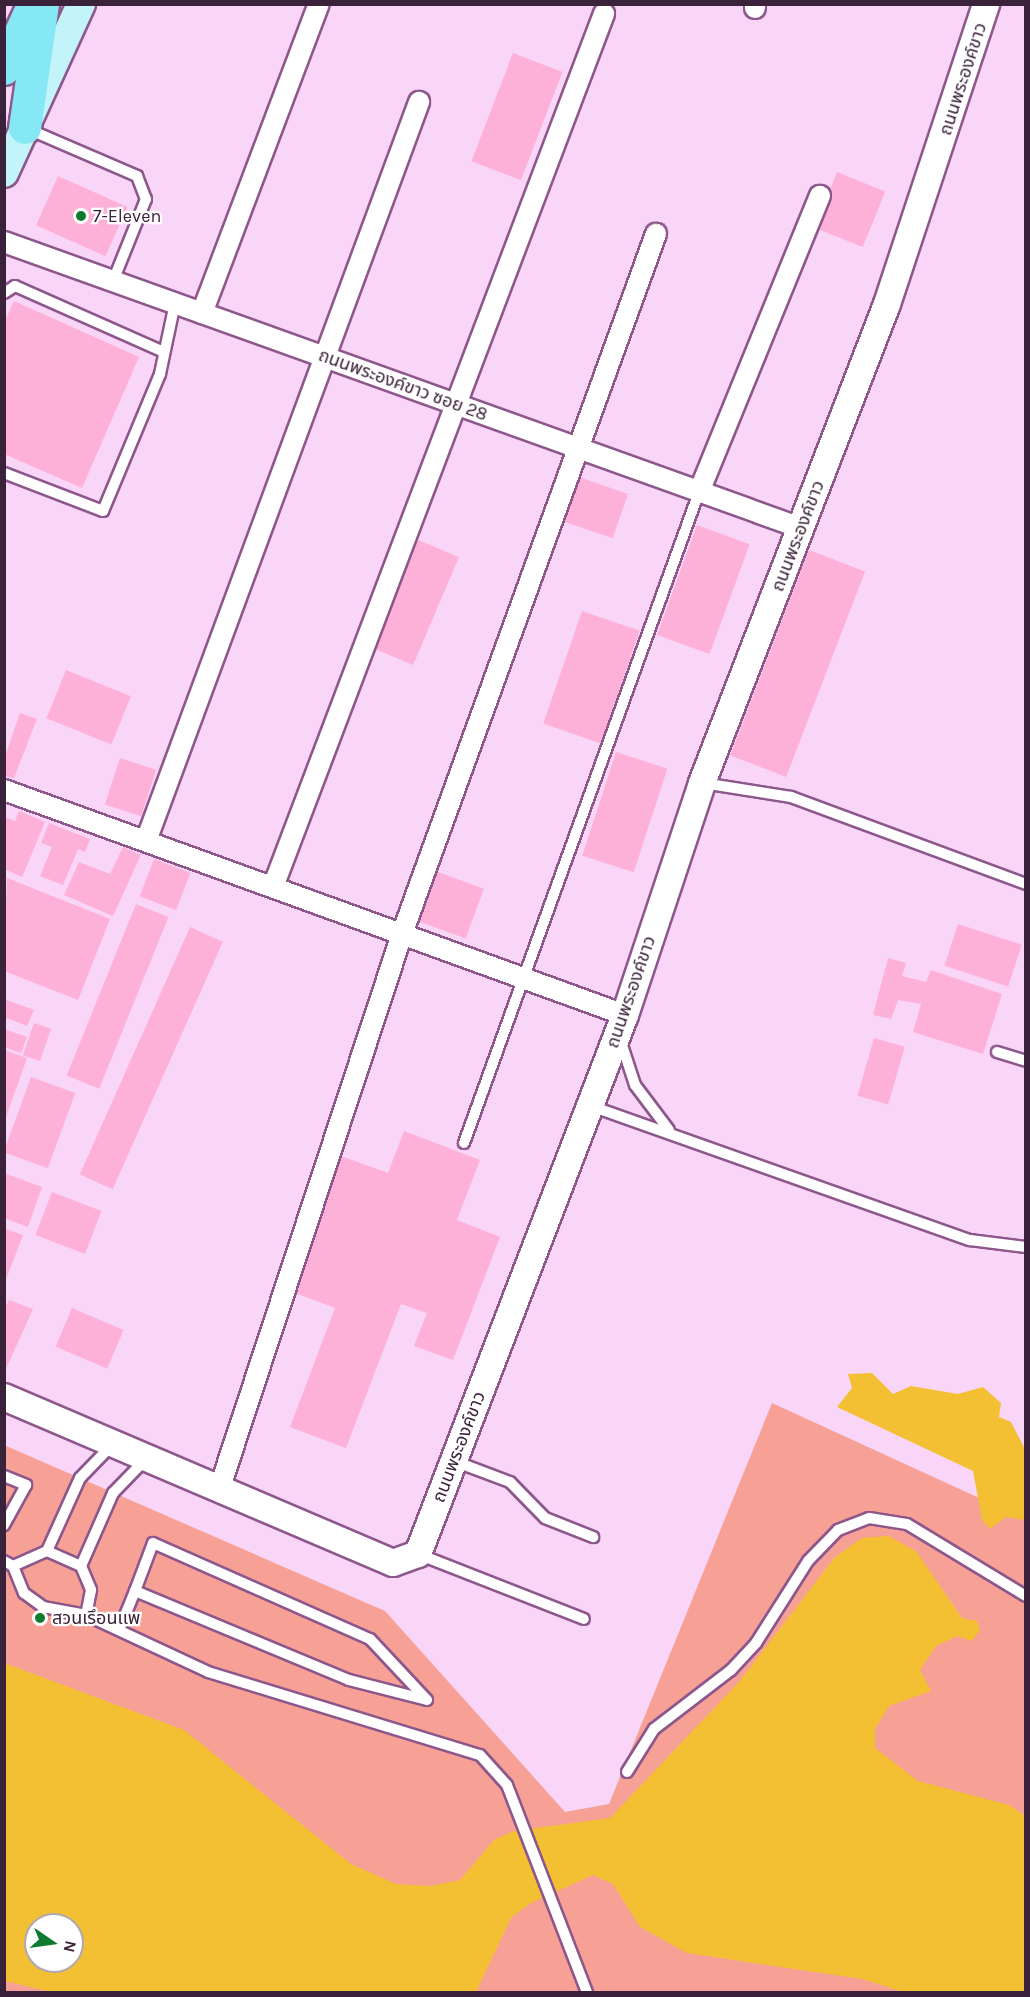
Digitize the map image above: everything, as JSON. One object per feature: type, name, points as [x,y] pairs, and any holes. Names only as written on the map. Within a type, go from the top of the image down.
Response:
[{"type":"main road","points":[[4,69],[34,4]]},
{"type":"main road","points":[[25,128],[43,4]]},
{"type":"main road","points":[[4,173],[81,4]]},
{"type":"street","points":[[202,313],[319,4]]},
{"type":"street","name":"ถนนพระองค์ขาว","points":[[418,1554],[622,1024],[702,783],[887,304],[986,4]]},
{"type":"street","points":[[273,887],[604,14]]},
{"type":"street","points":[[146,841],[419,102]]},
{"type":"street","points":[[699,492],[819,196]]},
{"type":"street","points":[[219,1490],[402,934],[656,234]]},
{"type":"street","name":"ถนนพระองค์ขาว ซอย 28","points":[[4,242],[801,528]]},
{"type":"street","points":[[4,790],[522,976],[622,1024]]},
{"type":"street","points":[[4,1397],[393,1563],[418,1554]]},
{"type":"lane","points":[[25,128],[136,176],[146,199],[113,281]]},
{"type":"lane","points":[[4,293],[15,286],[162,351]]},
{"type":"lane","points":[[4,472],[103,511],[160,374],[162,351],[175,303]]},
{"type":"lane","points":[[464,1143],[522,976],[699,492]]},
{"type":"lane","points":[[702,783],[791,797],[1026,884]]},
{"type":"lane","points":[[622,1024],[635,1085],[669,1130]]},
{"type":"lane","points":[[997,1052],[1026,1061]]},
{"type":"lane","points":[[590,1105],[669,1130],[970,1240],[1026,1247]]},
{"type":"lane","points":[[48,1551],[80,1478],[113,1444]]},
{"type":"lane","points":[[81,1566],[113,1493],[146,1459]]},
{"type":"lane","points":[[454,1461],[510,1482],[545,1518],[593,1537]]},
{"type":"lane","points":[[4,1476],[26,1485],[4,1525]]},
{"type":"lane","points":[[627,1772],[654,1729],[731,1670],[756,1642],[808,1561],[838,1530],[869,1518],[907,1524],[1026,1596]]},
{"type":"lane","points":[[119,1630],[153,1543],[370,1639],[427,1700],[349,1680],[135,1591]]},
{"type":"lane","points":[[86,1615],[91,1590],[81,1566],[48,1551],[9,1564],[24,1593],[42,1607],[86,1615],[208,1672],[480,1755],[507,1785],[550,1902],[587,1992]]},
{"type":"lane","points":[[418,1554],[584,1619]]},
{"type":"shaded area","points":[[872,1373],[893,1394],[911,1386],[958,1394],[983,1387],[1001,1403],[999,1417],[1011,1422],[1025,1449],[1025,1520],[1006,1517],[990,1529],[982,1520],[973,1471],[837,1407],[852,1388],[848,1374]]},
{"type":"shaded area","points":[[772,1403],[1025,1519],[1025,1992],[5,1992],[4,1445],[385,1611],[565,1812],[609,1804]]},
{"type":"shaded area","points":[[888,1536],[916,1551],[962,1618],[977,1621],[980,1630],[972,1641],[957,1636],[936,1646],[920,1670],[931,1691],[889,1706],[875,1729],[875,1748],[918,1781],[1009,1805],[1025,1816],[1025,1992],[903,1992],[862,1979],[687,1953],[640,1927],[613,1884],[593,1875],[531,1903],[511,1918],[476,1992],[51,1992],[5,1981],[4,1663],[184,1730],[351,1864],[396,1884],[431,1886],[460,1880],[494,1840],[514,1831],[610,1818],[739,1682],[835,1557],[862,1538]]},
{"type":"building","points":[[513,53],[562,72],[521,180],[471,161]]},
{"type":"building","points":[[837,172],[885,191],[863,247],[815,228]]},
{"type":"building","name":"7-Eleven","points":[[58,176],[127,207],[105,256],[36,225]]},
{"type":"building","points":[[14,301],[139,357],[82,488],[4,454],[4,323]]},
{"type":"building","points":[[576,476],[628,494],[613,538],[561,520]]},
{"type":"building","points":[[697,525],[750,544],[710,654],[657,635]]},
{"type":"building","points":[[411,537],[459,557],[413,665],[365,645]]},
{"type":"building","points":[[809,550],[865,572],[786,777],[730,755]]},
{"type":"building","points":[[582,611],[640,631],[601,743],[543,724]]},
{"type":"building","points":[[66,670],[131,696],[111,744],[47,718]]},
{"type":"building","points":[[20,713],[37,719],[14,778],[4,776],[4,759]]},
{"type":"building","points":[[616,752],[667,769],[634,872],[582,856]]},
{"type":"building","points":[[120,758],[156,770],[141,816],[105,805]]},
{"type":"building","points":[[19,811],[45,822],[22,877],[4,869],[4,817],[15,821]]},
{"type":"building","points":[[49,823],[90,839],[85,852],[78,849],[63,885],[40,876],[52,847],[41,843]]},
{"type":"building","points":[[123,847],[141,855],[113,916],[64,895],[79,862],[110,874]]},
{"type":"building","points":[[154,859],[190,873],[176,910],[140,896]]},
{"type":"building","points":[[435,871],[484,889],[466,939],[417,921]]},
{"type":"building","points":[[7,878],[110,919],[78,1000],[4,971]]},
{"type":"building","points":[[136,904],[168,917],[99,1089],[67,1076]]},
{"type":"building","points":[[958,924],[1022,945],[1008,987],[944,966]]},
{"type":"building","points":[[190,927],[223,942],[113,1189],[80,1175]]},
{"type":"building","points":[[888,958],[906,963],[902,976],[926,982],[931,970],[1002,994],[983,1054],[913,1032],[921,1004],[898,1000],[891,1019],[873,1015]]},
{"type":"building","points":[[4,999],[34,1010],[27,1026],[7,1018],[4,1023]]},
{"type":"building","points":[[34,1023],[51,1029],[40,1061],[23,1055]]},
{"type":"building","points":[[4,1029],[27,1037],[21,1053],[4,1047]]},
{"type":"building","points":[[874,1038],[905,1047],[888,1104],[857,1096]]},
{"type":"building","points":[[4,1050],[27,1058],[5,1120],[4,1120]]},
{"type":"building","points":[[31,1077],[75,1093],[48,1168],[4,1152]]},
{"type":"building","points":[[404,1131],[480,1160],[457,1220],[500,1237],[453,1360],[414,1346],[427,1313],[401,1304],[346,1448],[290,1427],[335,1308],[290,1291],[341,1156],[388,1173]]},
{"type":"building","points":[[4,1173],[42,1187],[28,1227],[4,1218]]},
{"type":"building","points":[[52,1192],[101,1211],[85,1254],[36,1235]]},
{"type":"building","points":[[4,1228],[23,1235],[5,1282],[4,1282]]},
{"type":"building","points":[[9,1300],[33,1309],[4,1373],[4,1310]]},
{"type":"building","points":[[72,1308],[124,1330],[107,1369],[56,1347]]},
{"type":"place","name":"7-Eleven","points":[[81,216]]},
{"type":"place","name":"สวนเรึอนเเพ","points":[[40,1618]]}]
